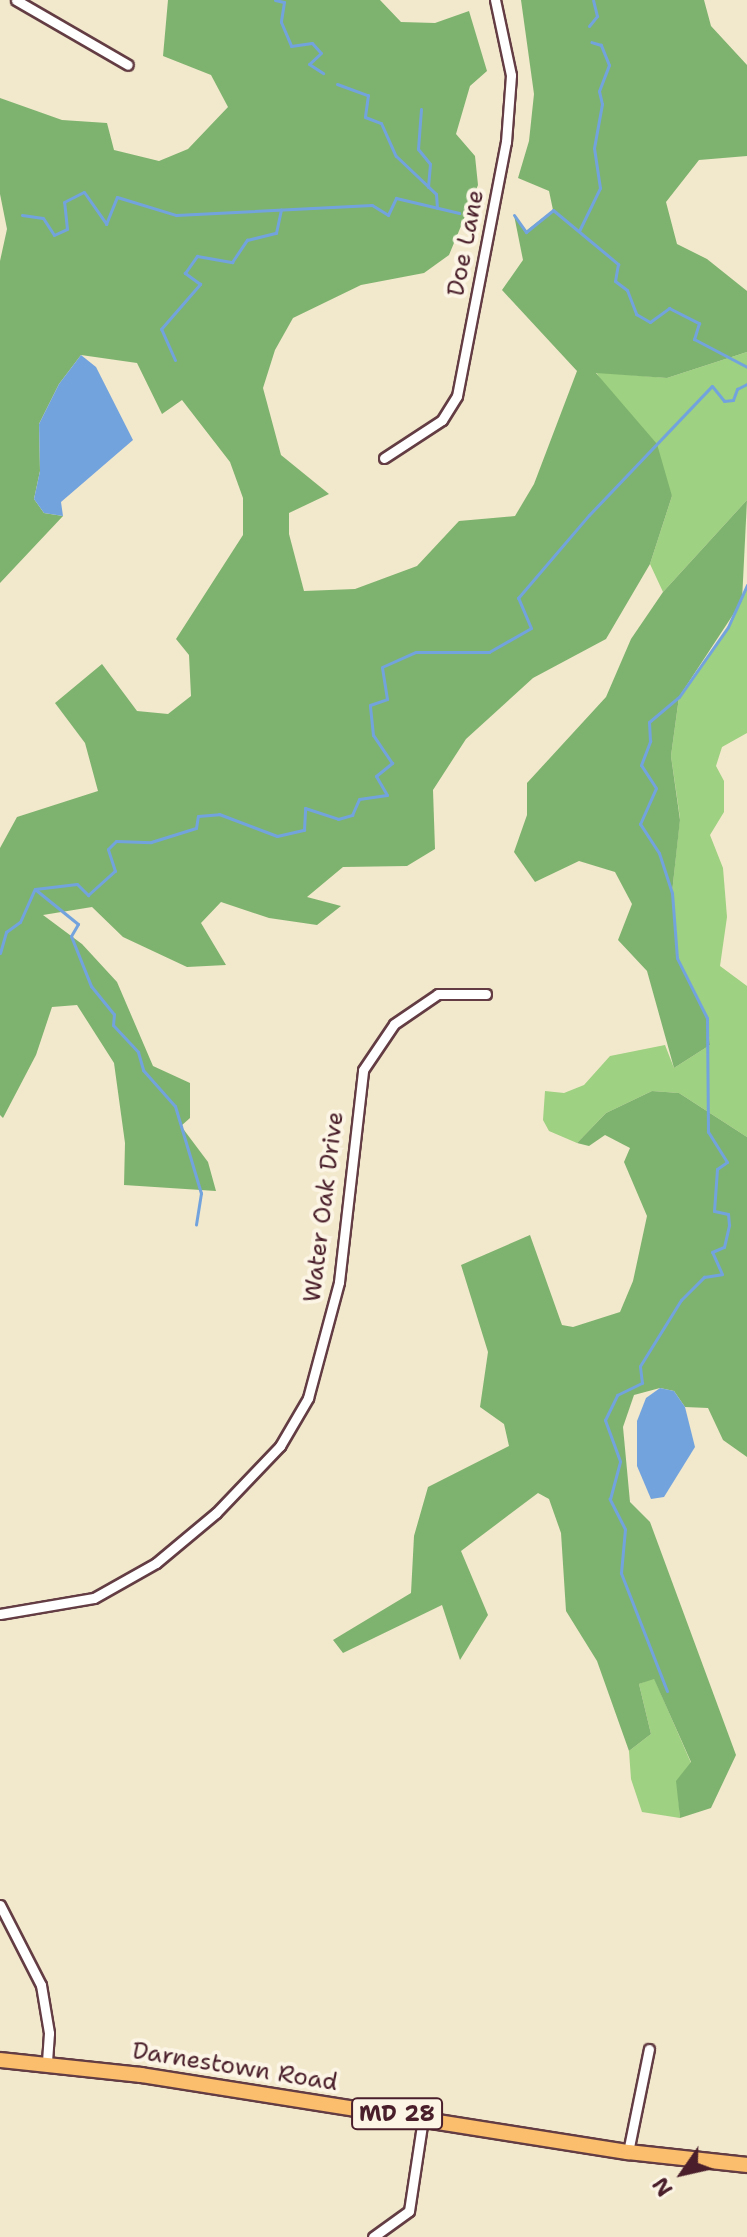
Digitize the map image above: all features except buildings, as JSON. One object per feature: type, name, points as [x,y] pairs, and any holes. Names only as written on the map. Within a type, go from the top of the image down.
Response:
[{"type":"main road","name":"Darnestown Road","points":[[0,2060],[47,2064],[423,2118],[628,2152],[747,2165]]},
{"type":"street","points":[[16,0],[128,65]]},
{"type":"street","name":"Doe Lane","points":[[384,458],[434,427],[457,396],[506,142],[511,75],[495,0]]},
{"type":"street","name":"Water Oak Drive","points":[[0,1614],[94,1598],[156,1563],[216,1513],[280,1446],[308,1398],[339,1282],[363,1070],[394,1024],[438,994],[486,994]]},
{"type":"street","points":[[0,1905],[41,1985],[49,2033],[47,2064]]},
{"type":"street","points":[[628,2152],[649,2049]]},
{"type":"street","points":[[373,2237],[409,2211],[423,2118]]},
{"type":"green space","points":[[168,0],[380,0],[401,22],[435,23],[469,11],[487,71],[470,86],[456,134],[475,156],[478,185],[449,255],[424,273],[361,285],[293,318],[275,350],[263,388],[281,455],[329,494],[289,513],[289,534],[304,591],[355,589],[417,566],[459,521],[515,516],[534,484],[577,371],[502,290],[523,260],[514,215],[526,231],[553,210],[549,191],[518,178],[529,141],[534,94],[521,0],[704,0],[711,26],[747,65],[747,156],[699,160],[666,202],[677,244],[707,259],[747,291],[747,352],[667,378],[596,373],[657,444],[672,496],[650,564],[606,639],[533,678],[466,739],[433,790],[435,849],[407,866],[343,867],[307,897],[341,906],[317,925],[269,918],[221,902],[201,923],[226,965],[187,967],[123,937],[92,907],[43,915],[82,944],[117,982],[153,1066],[190,1083],[190,1118],[181,1126],[208,1162],[216,1191],[124,1185],[125,1143],[114,1063],[77,1005],[52,1007],[36,1055],[3,1118],[0,1115],[0,848],[17,817],[98,791],[85,743],[55,703],[102,664],[137,711],[168,714],[191,696],[189,655],[176,639],[243,535],[243,498],[230,462],[182,400],[162,414],[137,363],[81,355],[59,384],[39,424],[40,471],[34,499],[44,513],[63,516],[0,583],[0,261],[7,229],[0,194],[0,98],[62,120],[107,123],[114,150],[159,161],[188,149],[228,107],[211,75],[163,56]]},
{"type":"green space","points":[[747,352],[747,500],[663,592],[650,564],[672,496],[596,372],[667,378]]},
{"type":"green space","points":[[747,500],[742,601],[679,697],[671,756],[680,820],[672,893],[677,958],[707,1018],[710,1045],[674,1068],[647,971],[618,940],[632,904],[615,872],[579,861],[535,882],[514,852],[527,815],[527,783],[606,697],[631,639],[663,592]]},
{"type":"green space","points":[[747,585],[747,733],[722,747],[716,766],[724,781],[724,812],[710,835],[723,868],[727,917],[720,966],[747,986],[747,1137],[679,1093],[652,1091],[606,1113],[577,1143],[549,1131],[543,1120],[545,1091],[564,1093],[584,1085],[610,1056],[665,1045],[674,1068],[710,1045],[707,1018],[677,958],[672,893],[680,818],[671,756],[679,697],[729,626]]},
{"type":"green space","points":[[652,1091],[679,1093],[747,1137],[747,1457],[723,1440],[708,1408],[685,1407],[674,1391],[660,1388],[634,1395],[623,1427],[630,1502],[650,1522],[736,1755],[711,1808],[680,1818],[676,1781],[691,1762],[654,1679],[639,1684],[651,1734],[629,1751],[597,1661],[566,1611],[561,1533],[549,1499],[538,1493],[461,1551],[488,1615],[460,1660],[442,1605],[343,1653],[333,1640],[411,1593],[414,1536],[428,1487],[509,1446],[504,1424],[480,1407],[488,1352],[461,1265],[530,1235],[562,1325],[573,1327],[620,1312],[633,1281],[647,1216],[624,1162],[630,1148],[605,1135],[589,1146],[577,1143],[606,1113]]},
{"type":"green space","points":[[654,1678],[691,1763],[677,1781],[680,1818],[642,1812],[631,1779],[629,1751],[651,1734],[639,1684]]},
{"type":"water","points":[[81,355],[96,367],[133,440],[61,502],[63,516],[44,513],[34,499],[40,471],[39,424],[59,384]]},
{"type":"water","points":[[660,1388],[674,1391],[685,1407],[695,1447],[664,1497],[651,1499],[637,1466],[637,1421],[646,1398]]},
{"type":"waterway","points":[[275,0],[284,2],[281,22],[291,46],[312,43],[321,53],[309,64],[323,73]]},
{"type":"waterway","points":[[589,26],[597,16],[593,0]]},
{"type":"waterway","points":[[579,231],[600,188],[594,148],[602,104],[599,91],[609,65],[601,45],[591,42]]},
{"type":"waterway","points":[[337,84],[368,95],[365,117],[381,123],[396,156],[436,194],[437,208]]},
{"type":"waterway","points":[[421,109],[418,149],[430,164],[428,187]]},
{"type":"waterway","points":[[22,215],[43,218],[54,235],[67,229],[64,202],[84,192],[106,224],[117,197],[176,215],[372,205],[388,215],[396,198],[459,213]]},
{"type":"waterway","points":[[175,360],[161,329],[200,284],[185,273],[197,256],[232,262],[247,240],[276,233],[281,210]]},
{"type":"waterway","points":[[514,215],[526,232],[553,210],[618,264],[615,281],[627,290],[636,314],[650,322],[669,308],[699,323],[694,339],[747,367]]},
{"type":"waterway","points":[[0,953],[6,932],[20,922],[35,889],[77,884],[88,895],[115,871],[108,849],[116,841],[151,842],[196,828],[198,816],[219,814],[277,836],[304,830],[305,808],[338,819],[352,815],[359,799],[387,795],[376,776],[392,763],[373,735],[370,705],[387,699],[382,667],[416,652],[489,652],[531,628],[518,598],[589,515],[712,386],[724,401],[733,400],[737,389],[747,384]]},
{"type":"waterway","points":[[667,1691],[621,1573],[625,1529],[610,1499],[620,1461],[605,1420],[617,1395],[642,1383],[640,1366],[681,1300],[704,1277],[722,1274],[712,1252],[724,1247],[729,1225],[728,1214],[714,1211],[717,1169],[727,1162],[708,1132],[707,1018],[677,958],[672,893],[659,853],[640,824],[656,788],[641,765],[650,741],[649,722],[679,697],[728,627],[747,585]]},
{"type":"waterway","points":[[36,890],[78,924],[71,936],[91,986],[114,1014],[113,1025],[138,1052],[143,1070],[175,1106],[201,1193],[196,1225]]}]
